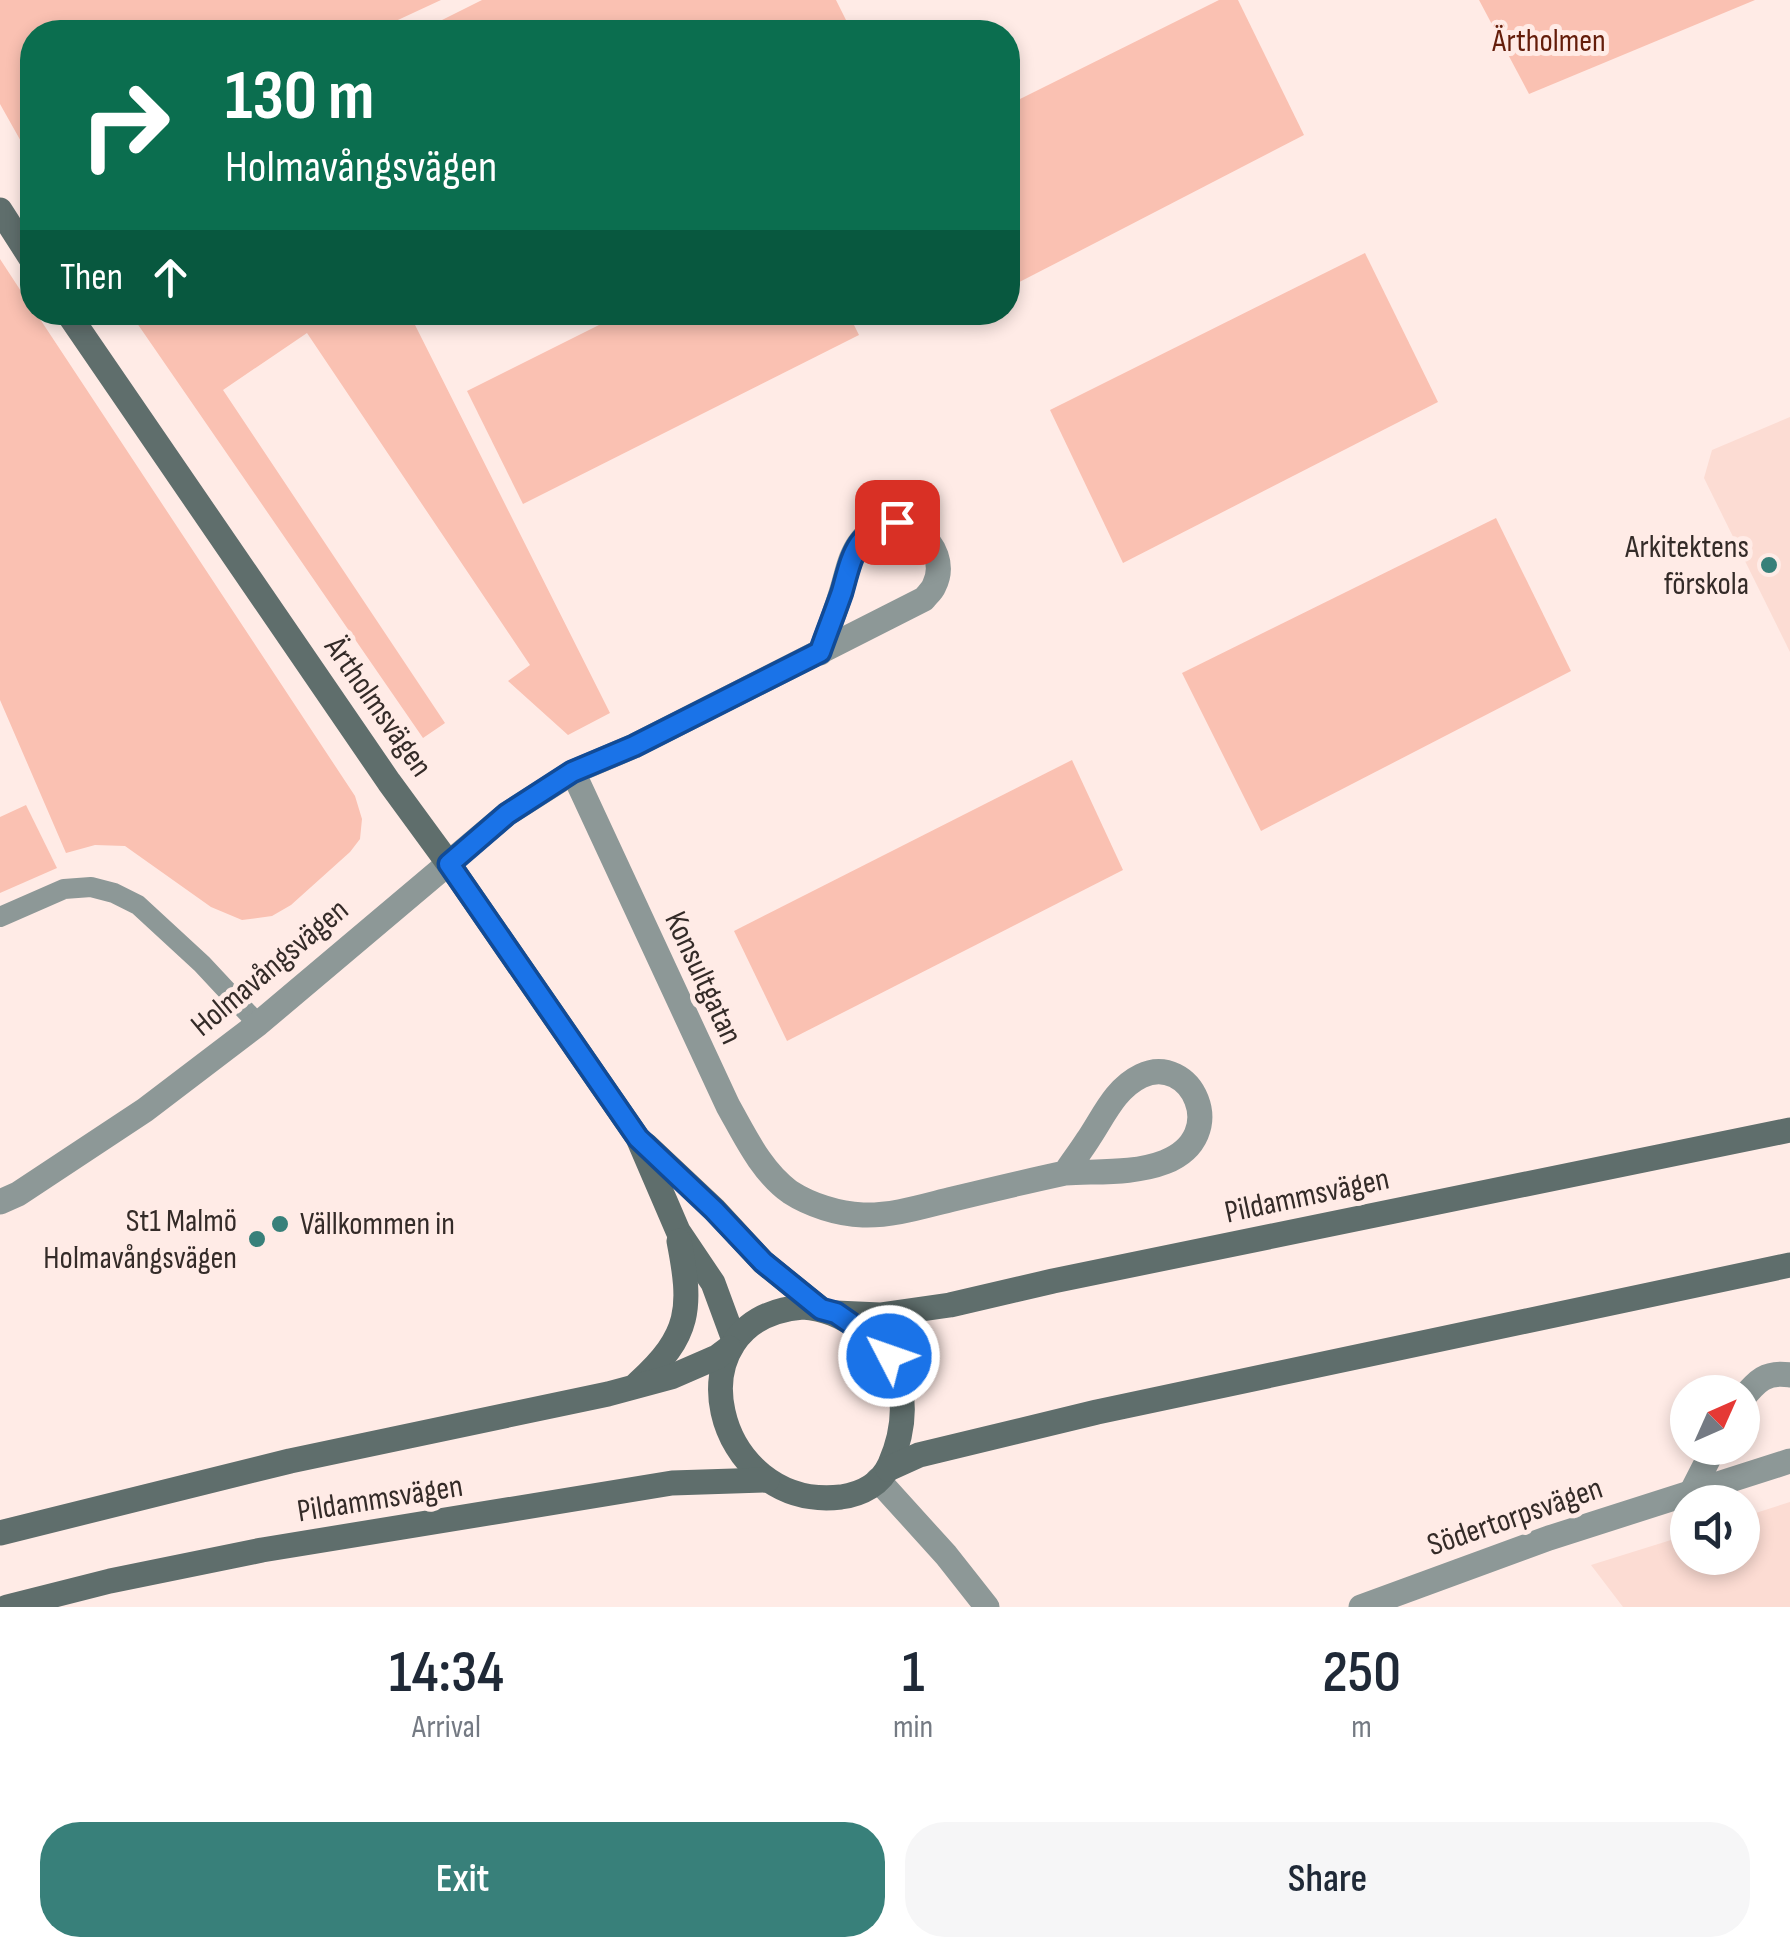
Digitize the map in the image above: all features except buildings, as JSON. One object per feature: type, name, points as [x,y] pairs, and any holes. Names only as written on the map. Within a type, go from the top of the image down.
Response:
[{"type":"main road","points":[[0,210],[20,241]]},
{"type":"main road","name":"Ärtholmsvägen","points":[[76,325],[638,1138],[678,1231],[712,1283],[731,1344],[722,1372],[728,1432],[749,1466],[767,1480]]},
{"type":"main road","name":"Pildammsvägen","points":[[828,1311],[880,1315],[950,1305],[1790,1130]]},
{"type":"main road","name":"Ärtholmsvägen","points":[[638,1138],[763,1262],[828,1311],[872,1338],[889,1356],[902,1388],[900,1428],[883,1474]]},
{"type":"main road","points":[[632,1388],[674,1345],[684,1324],[688,1286],[678,1231]]},
{"type":"main road","points":[[767,1480],[798,1494],[851,1496],[867,1490],[894,1464],[920,1455],[1096,1412],[1790,1265]]},
{"type":"main road","points":[[731,1344],[748,1327],[773,1312],[803,1307],[828,1311]]},
{"type":"main road","name":"Pildammsvägen","points":[[0,1533],[290,1461],[632,1388],[671,1377],[717,1357],[731,1344]]},
{"type":"main road","name":"Pildammsvägen","points":[[7,1607],[262,1550],[672,1483],[767,1480]]},
{"type":"street","points":[[572,772],[634,746],[820,652],[924,599],[935,585],[937,565],[932,546],[914,529],[897,522],[877,526],[861,541],[849,563],[820,652]]},
{"type":"street","name":"Holmavångsvägen","points":[[0,1202],[144,1110],[258,1024],[507,814],[572,772]]},
{"type":"street","name":"Konsultgatan","points":[[572,772],[728,1106],[768,1171],[790,1191],[815,1205],[839,1211],[862,1215],[896,1213],[1065,1172],[1134,1170],[1167,1162],[1196,1136],[1202,1116],[1196,1097],[1184,1082],[1166,1073],[1144,1074],[1124,1087],[1065,1172]]},
{"type":"street","points":[[1760,1381],[1772,1374],[1790,1375]]},
{"type":"street","name":"Södertorpsvägen","points":[[1712,1485],[1790,1461]]},
{"type":"street","points":[[883,1474],[987,1607]]},
{"type":"street","name":"Södertorpsvägen","points":[[1362,1607],[1670,1498]]},
{"type":"lane","points":[[0,917],[64,888],[92,887],[114,892],[138,905],[202,964],[258,1024]]},
{"type":"shaded area","name":"Arkitektens förskola","points":[[1790,417],[1790,652],[1704,478],[1712,450]]},
{"type":"shaded area","points":[[1790,1502],[1790,1607],[1623,1607],[1591,1565],[1670,1540],[1670,1575],[1760,1575],[1760,1512]]},
{"type":"green space","points":[[0,0],[441,0],[398,20],[20,20],[20,140],[0,104]]},
{"type":"green space","points":[[482,0],[836,0],[846,20],[442,20]]},
{"type":"green space","points":[[1219,0],[1238,0],[1304,135],[1020,282],[1020,99]]},
{"type":"green space","name":"Ärtholmen","points":[[1479,0],[1755,0],[1529,94]]},
{"type":"green space","points":[[1365,253],[1438,402],[1123,563],[1050,410]]},
{"type":"green space","points":[[0,259],[20,290],[20,325],[44,325],[355,796],[362,819],[360,839],[291,905],[272,916],[242,920],[211,907],[125,846],[95,845],[66,853],[0,700]]},
{"type":"green space","points":[[138,325],[415,325],[610,713],[568,735],[508,681],[530,665],[307,333],[223,390],[445,723],[423,738]]},
{"type":"green space","points":[[599,325],[854,325],[859,335],[523,504],[467,391]]},
{"type":"green space","points":[[1496,518],[1571,671],[1261,831],[1182,673]]},
{"type":"green space","points":[[1072,760],[1123,870],[787,1041],[734,931]]},
{"type":"green space","points":[[26,805],[57,868],[0,893],[0,817]]},
{"type":"place","name":"Arkitektens förskola","points":[[1769,565]]},
{"type":"place","name":"Vällkommen in","points":[[280,1224]]},
{"type":"place","name":"St1 Malmö Holmavångsvägen","points":[[257,1239]]},
{"type":"route","points":[[889,1356],[872,1338],[836,1313],[821,1309],[763,1262],[638,1138],[449,864],[507,814],[572,772],[634,746],[820,652],[849,563],[861,541],[877,526],[897,522]]}]
